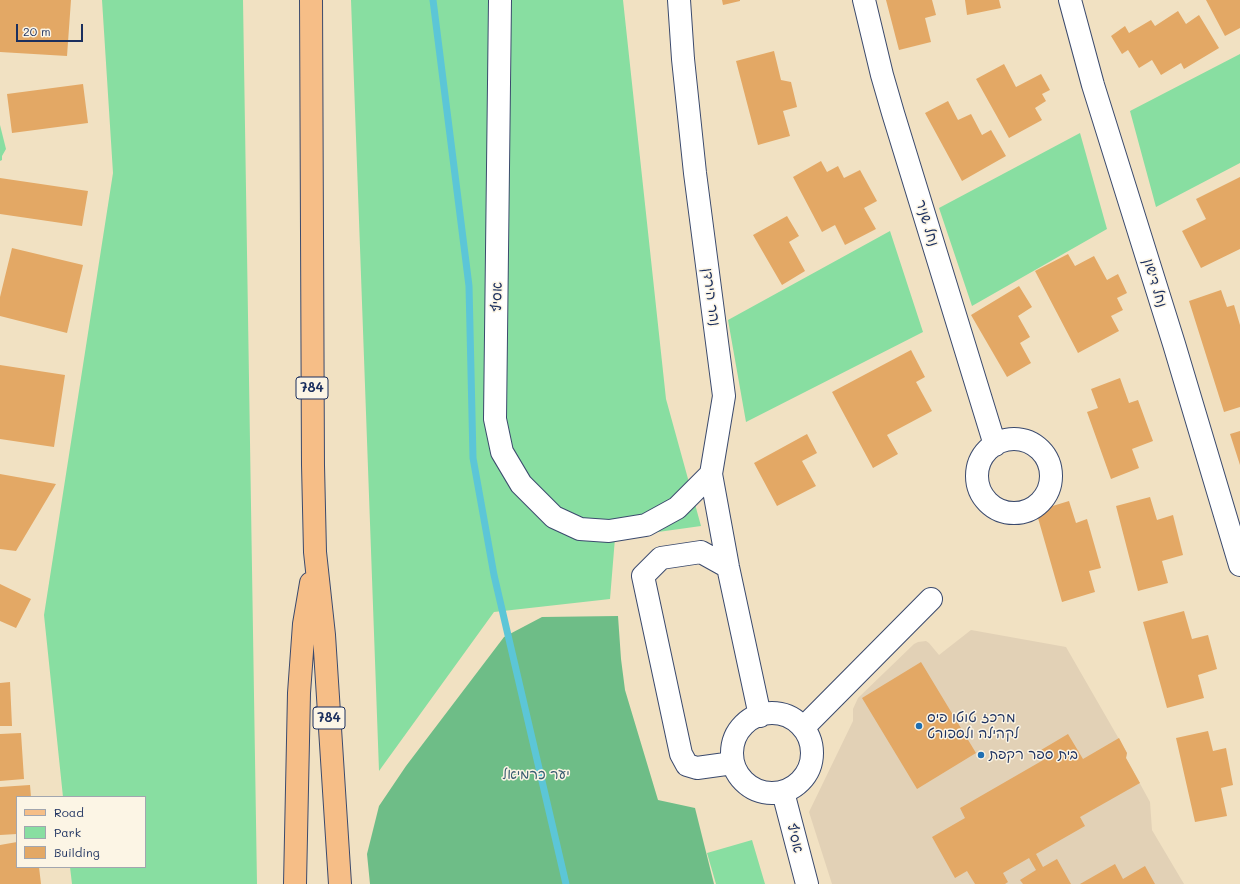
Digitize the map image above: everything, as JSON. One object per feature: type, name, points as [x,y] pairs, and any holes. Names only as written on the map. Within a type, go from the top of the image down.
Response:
[{"type":"main road","name":"784","points":[[311,0],[313,458],[315,552],[324,635],[340,884]]},
{"type":"main road","points":[[295,884],[299,693],[304,624],[315,552]]},
{"type":"street","name":"אסיף","points":[[500,0],[495,419],[502,452],[520,484],[554,517],[580,529],[609,531],[646,525],[677,508],[711,474]]},
{"type":"street","name":"נהר הירדן","points":[[679,0],[683,59],[695,173],[724,396],[711,474],[728,567],[760,716]]},
{"type":"street","name":"נחל שניר","points":[[864,0],[882,75],[893,113],[995,445]]},
{"type":"street","name":"נחל דישון","points":[[1070,0],[1093,85],[1190,396],[1240,565]]},
{"type":"street","points":[[728,567],[700,552],[661,558],[644,576],[681,754],[687,765],[697,768],[733,763]]},
{"type":"street","points":[[803,728],[931,599]]},
{"type":"street","points":[[776,713],[788,716],[798,722],[803,728],[807,732],[812,743],[813,756],[810,768],[804,778],[795,787],[783,792],[770,794],[758,791],[746,785],[738,775],[733,763],[732,750],[735,737],[742,726],[752,718],[763,714],[776,713]]},
{"type":"street","name":"אסיף","points":[[783,792],[807,884]]},
{"type":"shaded area","name":"בית ספר רקפת","points":[[971,630],[1066,647],[1127,753],[1126,758],[1150,802],[1152,830],[1184,884],[832,884],[809,812],[853,721],[853,709],[858,698],[914,644],[926,641],[939,655]]},
{"type":"green space","points":[[102,0],[243,0],[257,884],[72,884],[70,868],[146,868],[146,796],[63,796],[44,615],[113,173]]},
{"type":"green space","points":[[351,0],[623,0],[666,399],[701,526],[615,538],[610,599],[494,612],[379,771]]},
{"type":"green space","points":[[1240,54],[1240,163],[1156,207],[1130,111]]},
{"type":"green space","points":[[0,125],[6,149],[2,156],[2,160],[0,161]]},
{"type":"green space","points":[[1080,133],[1107,229],[972,306],[939,208]]},
{"type":"green space","points":[[890,231],[923,332],[746,422],[728,320]]},
{"type":"green space","name":"יער כרמיאל","points":[[618,616],[625,690],[658,800],[695,808],[714,884],[370,884],[367,854],[379,806],[406,766],[504,637],[542,617]]},
{"type":"green space","points":[[752,840],[765,884],[716,884],[707,853]]},
{"type":"building","points":[[0,0],[71,0],[67,56],[0,52]]},
{"type":"building","points":[[722,0],[740,0],[740,1],[723,5]]},
{"type":"building","points":[[886,0],[932,0],[936,15],[925,18],[931,42],[899,50]]},
{"type":"building","points":[[965,0],[999,0],[1001,8],[967,15]]},
{"type":"building","points":[[1206,0],[1240,0],[1240,28],[1225,36]]},
{"type":"building","points":[[1178,11],[1186,24],[1199,15],[1219,48],[1184,69],[1181,63],[1161,75],[1152,60],[1139,68],[1128,50],[1122,54],[1111,36],[1125,26],[1129,33],[1151,20],[1155,26]]},
{"type":"building","points":[[774,51],[781,80],[791,82],[797,107],[783,111],[790,136],[758,145],[736,61]]},
{"type":"building","points":[[1004,64],[1016,87],[1041,74],[1050,90],[1042,94],[1046,101],[1035,108],[1042,120],[1009,138],[976,79]]},
{"type":"building","points":[[83,84],[88,123],[12,133],[7,94]]},
{"type":"building","points":[[948,101],[958,120],[971,114],[982,135],[991,130],[1006,156],[962,181],[925,113]]},
{"type":"building","points":[[821,161],[827,172],[838,166],[844,178],[860,170],[877,201],[864,208],[876,229],[845,245],[835,225],[822,232],[793,177]]},
{"type":"building","points":[[1240,177],[1240,249],[1201,268],[1182,231],[1206,219],[1196,199]]},
{"type":"building","points":[[0,178],[88,191],[82,226],[0,214]]},
{"type":"building","points":[[787,216],[799,236],[789,242],[805,271],[782,285],[753,235]]},
{"type":"building","points":[[12,248],[83,265],[67,333],[0,316],[0,297]]},
{"type":"building","points":[[1068,254],[1075,266],[1094,256],[1107,280],[1118,274],[1127,293],[1117,298],[1123,310],[1111,316],[1119,331],[1078,353],[1035,271]]},
{"type":"building","points":[[1019,286],[1032,307],[1018,316],[1030,337],[1020,343],[1031,363],[1007,377],[971,315]]},
{"type":"building","points":[[1221,290],[1227,307],[1234,305],[1240,325],[1240,407],[1224,412],[1189,301]]},
{"type":"building","points":[[911,350],[925,377],[916,382],[932,411],[887,435],[898,454],[873,468],[832,392]]},
{"type":"building","points":[[0,365],[65,375],[54,447],[0,439]]},
{"type":"building","points":[[1120,378],[1129,403],[1138,400],[1153,441],[1132,449],[1139,468],[1111,479],[1087,412],[1098,408],[1091,389]]},
{"type":"building","points":[[1240,431],[1240,465],[1230,434]]},
{"type":"building","points":[[807,434],[817,453],[802,461],[816,486],[777,506],[754,463]]},
{"type":"building","points":[[0,474],[56,484],[16,551],[0,549]]},
{"type":"building","points":[[1150,497],[1157,520],[1173,515],[1183,555],[1162,561],[1168,583],[1138,591],[1116,506]]},
{"type":"building","points":[[1069,501],[1076,523],[1087,519],[1101,568],[1089,571],[1095,592],[1062,602],[1036,511]]},
{"type":"building","points":[[0,584],[31,599],[16,628],[0,621]]},
{"type":"building","points":[[1184,611],[1192,639],[1208,635],[1217,669],[1198,675],[1204,698],[1167,708],[1143,622]]},
{"type":"building","name":"מרכז טוטו פיס לקהילה ולספורט","points":[[921,662],[976,753],[917,789],[862,698]]},
{"type":"building","points":[[10,682],[12,726],[0,726],[0,683]]},
{"type":"building","points":[[1208,731],[1213,751],[1226,748],[1233,785],[1221,788],[1227,816],[1195,822],[1176,738]]},
{"type":"building","points":[[21,733],[24,779],[0,781],[0,734]]},
{"type":"building","points":[[1068,734],[1083,759],[1119,738],[1127,753],[1126,758],[1140,783],[1080,817],[1085,826],[1036,854],[1043,867],[1057,859],[1071,884],[1023,884],[1020,880],[1036,870],[1029,858],[1003,873],[1008,882],[1005,884],[975,884],[967,871],[955,878],[932,837],[965,818],[960,808],[1045,759],[1041,750]]},
{"type":"building","points":[[30,785],[31,796],[16,796],[16,834],[0,835],[0,787]]},
{"type":"building","points":[[16,842],[16,868],[39,868],[41,884],[0,884],[0,845]]},
{"type":"building","points":[[1115,864],[1123,879],[1145,866],[1155,884],[1080,884]]},
{"type":"waterway","points":[[433,0],[469,286],[473,458],[494,575],[566,884]]},
{"type":"place","name":"מרכז טוטו פיס לקהילה ולספורט","points":[[919,726]]},
{"type":"place","name":"בית ספר רקפת","points":[[981,755]]}]
